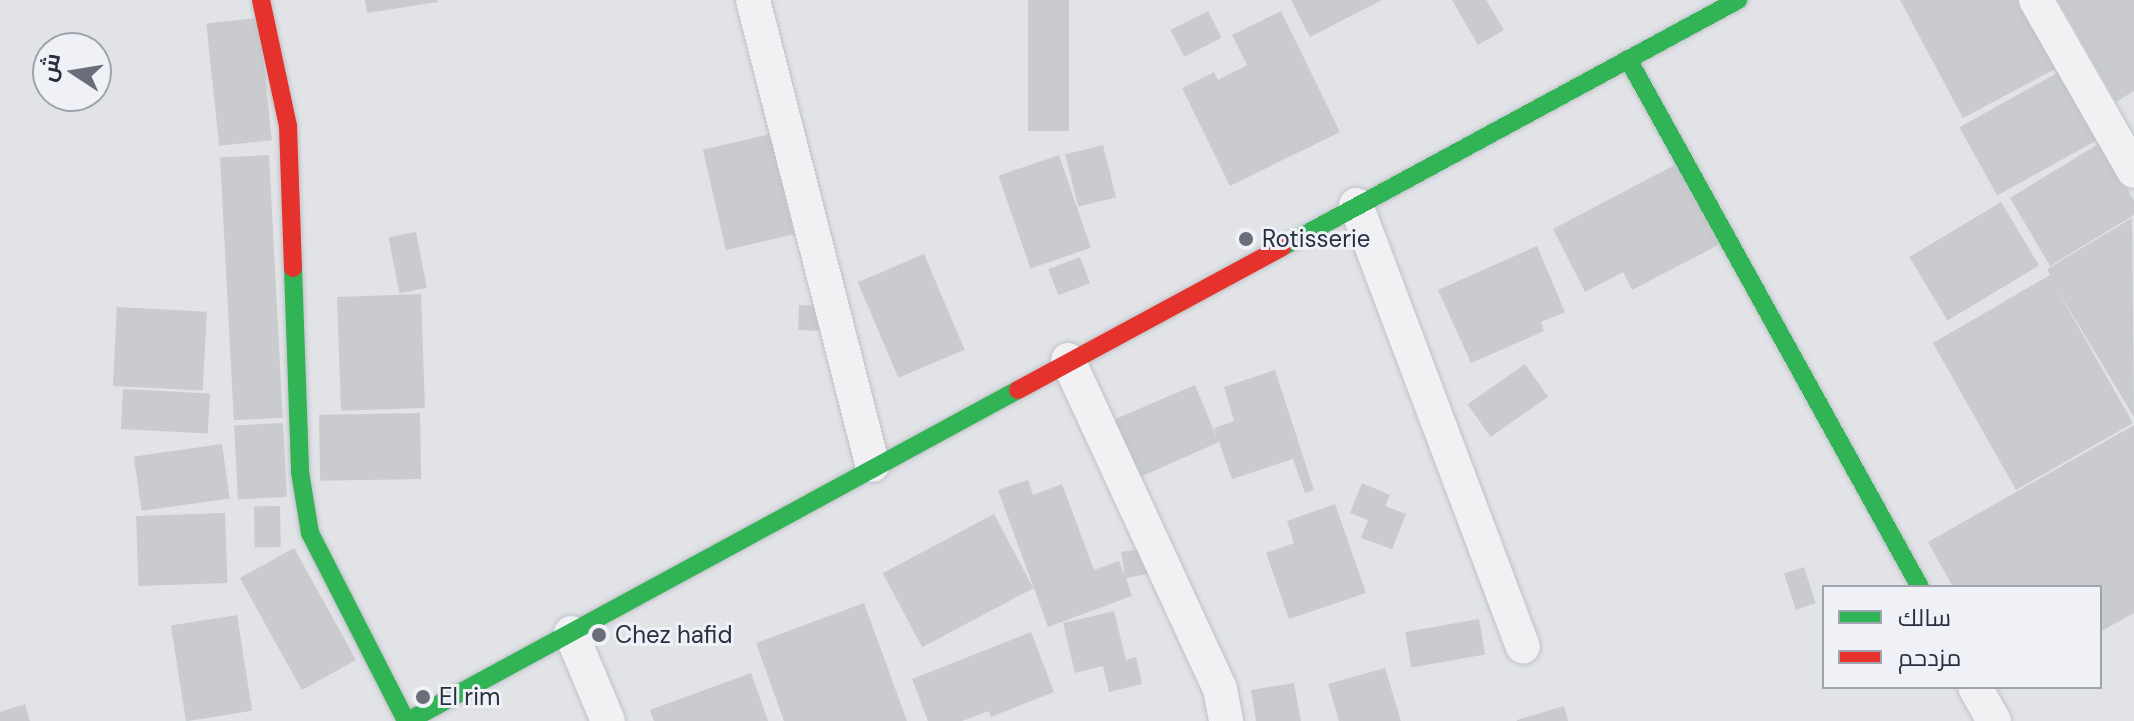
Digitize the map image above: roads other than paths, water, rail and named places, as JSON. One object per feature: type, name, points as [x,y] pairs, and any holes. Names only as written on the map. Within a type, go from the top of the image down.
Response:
[{"type":"main road","points":[[261,0],[288,126],[300,472],[310,533],[407,721],[872,465],[1738,0]]},
{"type":"main road","points":[[1628,59],[1919,585]]},
{"type":"street","points":[[753,0],[872,465]]},
{"type":"street","points":[[2036,0],[2134,171]]},
{"type":"street","points":[[1356,205],[1523,646]]},
{"type":"street","points":[[1068,360],[1220,689],[1226,721]]},
{"type":"street","points":[[571,633],[608,721]]},
{"type":"street","points":[[1976,689],[1994,721]]},
{"type":"place","name":"Rotisserie","points":[[1246,239]]},
{"type":"place","name":"Chez hafid","points":[[599,635]]},
{"type":"place","name":"El rim","points":[[423,697]]}]
